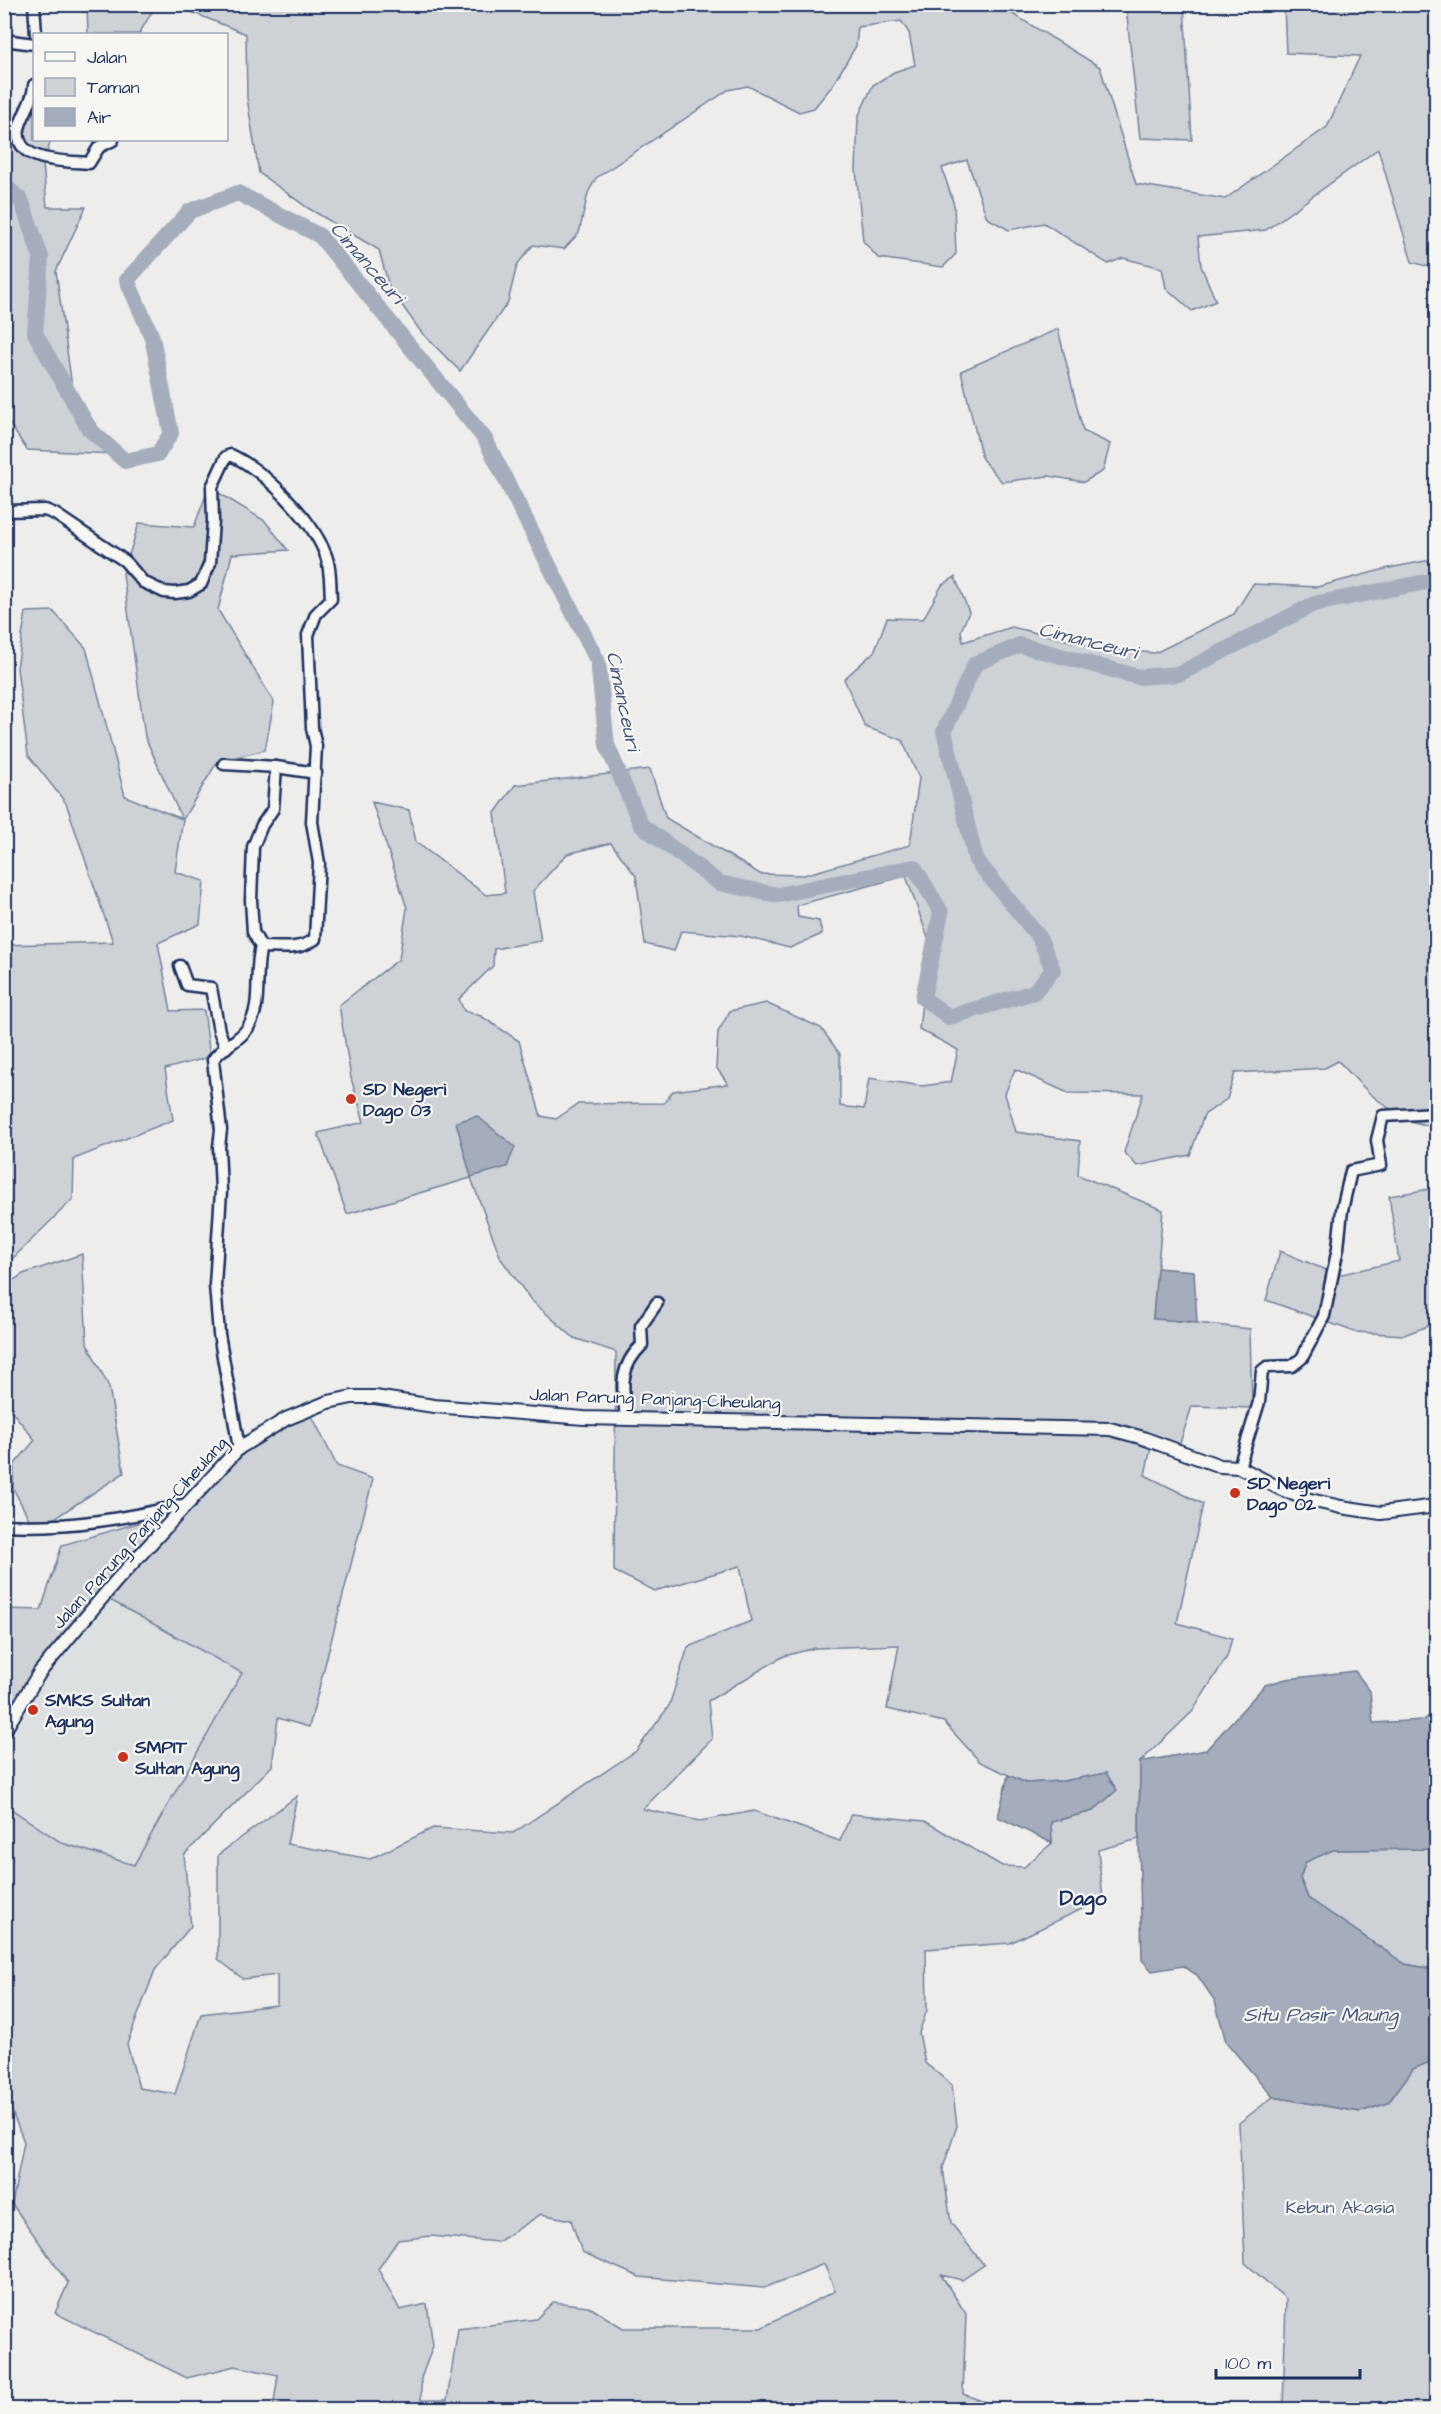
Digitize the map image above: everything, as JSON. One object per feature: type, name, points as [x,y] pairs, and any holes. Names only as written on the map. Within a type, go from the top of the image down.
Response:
[{"type":"street","points":[[34,4],[36,33]]},
{"type":"street","points":[[4,40],[33,44]]},
{"type":"street","points":[[33,95],[19,130],[20,143],[29,153],[46,158],[89,163],[99,147],[111,141]]},
{"type":"street","points":[[4,511],[45,510],[55,514],[125,561],[143,582],[164,592],[175,593],[189,591],[201,584],[210,563],[213,521],[212,487],[226,457],[231,455],[240,459],[272,484],[308,523],[325,553],[330,568],[331,599],[316,614],[308,635],[316,773],[312,822],[319,863],[315,939],[299,947],[261,947]]},
{"type":"street","points":[[224,764],[276,767],[316,773]]},
{"type":"street","points":[[239,1448],[219,1334],[215,1286],[221,1191],[219,1147],[221,1130],[213,1060],[248,1028],[258,993],[257,962],[261,947],[253,932],[251,900],[254,847],[262,825],[273,808],[276,767]]},
{"type":"street","points":[[180,966],[187,985],[211,988],[219,1031],[226,1048]]},
{"type":"street","points":[[1239,1467],[1258,1402],[1262,1371],[1267,1367],[1292,1366],[1302,1358],[1324,1316],[1338,1248],[1342,1210],[1352,1171],[1381,1165],[1377,1140],[1383,1116],[1437,1113]]},
{"type":"street","points":[[626,1417],[623,1400],[624,1368],[631,1355],[642,1345],[641,1326],[657,1303]]},
{"type":"street","name":"Jalan Parung Panjang–Ciheulang","points":[[4,1731],[40,1672],[116,1581],[239,1448],[286,1419],[328,1402],[352,1397],[375,1397],[434,1406],[584,1418],[626,1417],[1110,1430],[1140,1437],[1220,1466],[1239,1467],[1278,1488],[1306,1499],[1341,1508],[1381,1513],[1437,1506]]},
{"type":"street","points":[[4,1525],[41,1527],[78,1524],[153,1512],[190,1503]]},
{"type":"shaded area","points":[[103,1595],[242,1673],[134,1865],[62,1843],[5,1805],[5,1746],[32,1696]]},
{"type":"green space","points":[[87,4],[156,5],[140,33],[88,33]]},
{"type":"green space","points":[[1145,4],[1184,5],[1192,140],[1140,138],[1126,7]]},
{"type":"green space","points":[[174,5],[998,5],[1100,67],[1136,184],[1225,199],[1327,127],[1360,56],[1286,53],[1284,5],[1436,5],[1436,269],[1412,262],[1378,149],[1266,230],[1198,237],[1201,266],[1216,301],[1192,311],[1166,288],[1162,268],[1123,258],[1108,264],[1044,223],[1009,230],[987,218],[967,160],[942,168],[954,205],[956,254],[943,267],[878,258],[863,241],[856,170],[858,117],[873,85],[894,72],[915,65],[909,33],[901,21],[858,27],[856,46],[832,86],[814,108],[799,112],[748,86],[728,90],[596,178],[588,193],[579,233],[564,249],[533,245],[517,265],[508,302],[460,371],[421,332],[389,287],[379,250],[308,208],[259,173],[247,98],[246,34]]},
{"type":"green space","points":[[20,106],[33,107],[33,141],[51,141],[43,164],[47,207],[86,207],[56,271],[72,387],[114,454],[27,450],[9,423],[4,406],[4,139],[13,139]]},
{"type":"green space","points":[[1058,329],[1083,431],[1110,444],[1103,471],[1084,482],[1049,476],[1002,482],[982,459],[961,371]]},
{"type":"green space","points":[[209,487],[265,521],[288,550],[232,554],[218,610],[274,702],[265,750],[217,762],[183,819],[175,872],[204,881],[200,924],[158,943],[171,1011],[204,1010],[210,1057],[165,1069],[173,1120],[74,1159],[73,1199],[5,1266],[4,1087],[7,1019],[5,1020],[5,945],[113,942],[66,803],[28,755],[17,668],[26,612],[53,611],[86,648],[125,796],[182,819],[145,737],[123,574],[139,523],[194,527]]},
{"type":"green space","points":[[1436,559],[1436,1128],[1403,1119],[1369,1093],[1338,1061],[1325,1068],[1235,1073],[1227,1099],[1204,1115],[1190,1155],[1137,1166],[1124,1152],[1143,1094],[1068,1093],[1015,1069],[1005,1094],[1016,1132],[1080,1141],[1078,1175],[1163,1210],[1153,1318],[1250,1329],[1252,1408],[1192,1406],[1178,1449],[1152,1443],[1145,1475],[1203,1504],[1177,1623],[1232,1638],[1227,1657],[1192,1712],[1140,1762],[1139,1839],[1098,1850],[1103,1899],[1010,1943],[926,1949],[927,2010],[919,2033],[925,2063],[952,2085],[957,2126],[943,2168],[951,2223],[984,2265],[962,2280],[941,2275],[966,2314],[963,2394],[1004,2409],[273,2409],[278,2375],[235,2366],[187,2378],[55,2313],[68,2283],[12,2204],[24,2142],[5,2094],[5,1805],[62,1843],[134,1865],[242,1673],[103,1596],[32,1696],[5,1746],[5,1609],[41,1610],[62,1545],[179,1511],[234,1450],[309,1410],[337,1466],[373,1479],[309,1727],[278,1718],[272,1766],[184,1855],[191,1926],[155,1970],[127,2044],[139,2088],[175,2094],[201,2014],[277,2005],[277,1975],[243,1979],[218,1959],[218,1855],[297,1796],[287,1844],[370,1859],[433,1828],[513,1833],[636,1751],[669,1706],[688,1647],[751,1621],[740,1566],[655,1591],[614,1571],[616,1352],[574,1338],[531,1300],[501,1259],[471,1178],[347,1214],[318,1133],[364,1122],[351,1078],[339,1005],[399,959],[407,908],[372,802],[409,810],[416,842],[486,895],[505,893],[495,813],[515,785],[650,769],[666,818],[760,874],[804,875],[910,845],[919,778],[902,740],[865,727],[844,679],[874,652],[887,618],[923,619],[942,585],[955,577],[969,612],[961,631],[963,642],[1012,627],[1103,649],[1155,653],[1234,614],[1253,584],[1317,587],[1389,568]],"holes":[[[611,843],[636,876],[645,944],[674,951],[681,931],[741,936],[790,948],[822,934],[819,921],[798,917],[797,905],[906,876],[929,941],[919,1029],[958,1050],[951,1082],[922,1086],[869,1078],[864,1109],[840,1106],[840,1054],[821,1028],[766,1003],[730,1011],[718,1032],[716,1067],[728,1084],[673,1091],[664,1103],[578,1104],[556,1119],[541,1116],[519,1041],[481,1016],[464,1011],[459,999],[493,966],[494,949],[541,941],[533,891],[567,854]],[[899,1645],[887,1709],[944,1722],[980,1762],[1026,1783],[1063,1781],[1106,1773],[1093,1811],[1051,1822],[1052,1843],[1024,1867],[1002,1866],[925,1821],[851,1814],[840,1841],[754,1811],[700,1821],[643,1809],[712,1739],[708,1701],[784,1656],[815,1648]],[[541,2214],[571,2220],[582,2252],[639,2277],[764,2288],[824,2264],[835,2291],[761,2328],[623,2328],[588,2306],[553,2302],[536,2319],[458,2329],[447,2400],[421,2400],[421,2378],[433,2346],[427,2304],[400,2310],[378,2269],[398,2240],[431,2236],[498,2242]]]},
{"type":"green space","points":[[1436,1188],[1436,1323],[1404,1335],[1355,1332],[1266,1300],[1280,1251],[1338,1275],[1399,1261],[1389,1196]]},
{"type":"green space","points":[[82,1254],[87,1343],[109,1387],[124,1473],[52,1520],[29,1519],[13,1488],[14,1465],[35,1440],[5,1403],[5,1286],[23,1274]]},
{"type":"green space","points":[[1436,1849],[1436,1967],[1432,1969],[1405,1964],[1308,1898],[1300,1878],[1305,1862],[1333,1850]]},
{"type":"green space","name":"Kebun Akasia","points":[[1436,2059],[1436,2409],[1283,2409],[1286,2299],[1245,2263],[1239,2123],[1273,2097],[1360,2112],[1388,2103],[1413,2069]]},
{"type":"water","points":[[477,1116],[515,1147],[507,1167],[471,1177],[456,1122]]},
{"type":"water","points":[[1157,1268],[1194,1271],[1197,1322],[1153,1319]]},
{"type":"water","name":"Situ Pasir Maung","points":[[1355,1671],[1370,1691],[1373,1723],[1424,1720],[1436,1710],[1436,1849],[1333,1850],[1306,1862],[1300,1878],[1308,1898],[1405,1964],[1432,1969],[1436,1967],[1436,2059],[1413,2069],[1388,2103],[1360,2112],[1273,2097],[1226,2042],[1215,2001],[1197,1975],[1183,1966],[1152,1971],[1142,1960],[1139,1839],[1140,1762],[1206,1750],[1265,1685],[1286,1679]]},
{"type":"water","points":[[1106,1773],[1117,1790],[1093,1811],[1051,1822],[1052,1843],[998,1817],[1008,1775],[1026,1783],[1063,1781]]},
{"type":"waterway","name":"Cimanceuri","points":[[4,185],[21,200],[41,257],[35,333],[89,429],[125,461],[158,454],[171,433],[152,337],[127,280],[190,211],[238,193],[320,236],[485,439],[598,662],[607,745],[641,825],[719,883],[778,895],[914,867],[941,912],[923,998],[949,1017],[1034,992],[1053,970],[1039,937],[976,860],[944,731],[975,664],[1020,645],[1139,677],[1179,674],[1314,604],[1436,580]]},
{"type":"place","name":"SD Negeri Dago 03","points":[[351,1099]]},
{"type":"place","name":"SD Negeri Dago 02","points":[[1235,1493]]},
{"type":"place","name":"SMKS Sultan Agung","points":[[33,1710]]},
{"type":"place","name":"SMPIT Sultan Agung","points":[[123,1757]]},
{"type":"district","name":"Dago","points":[[1083,1898]]}]
